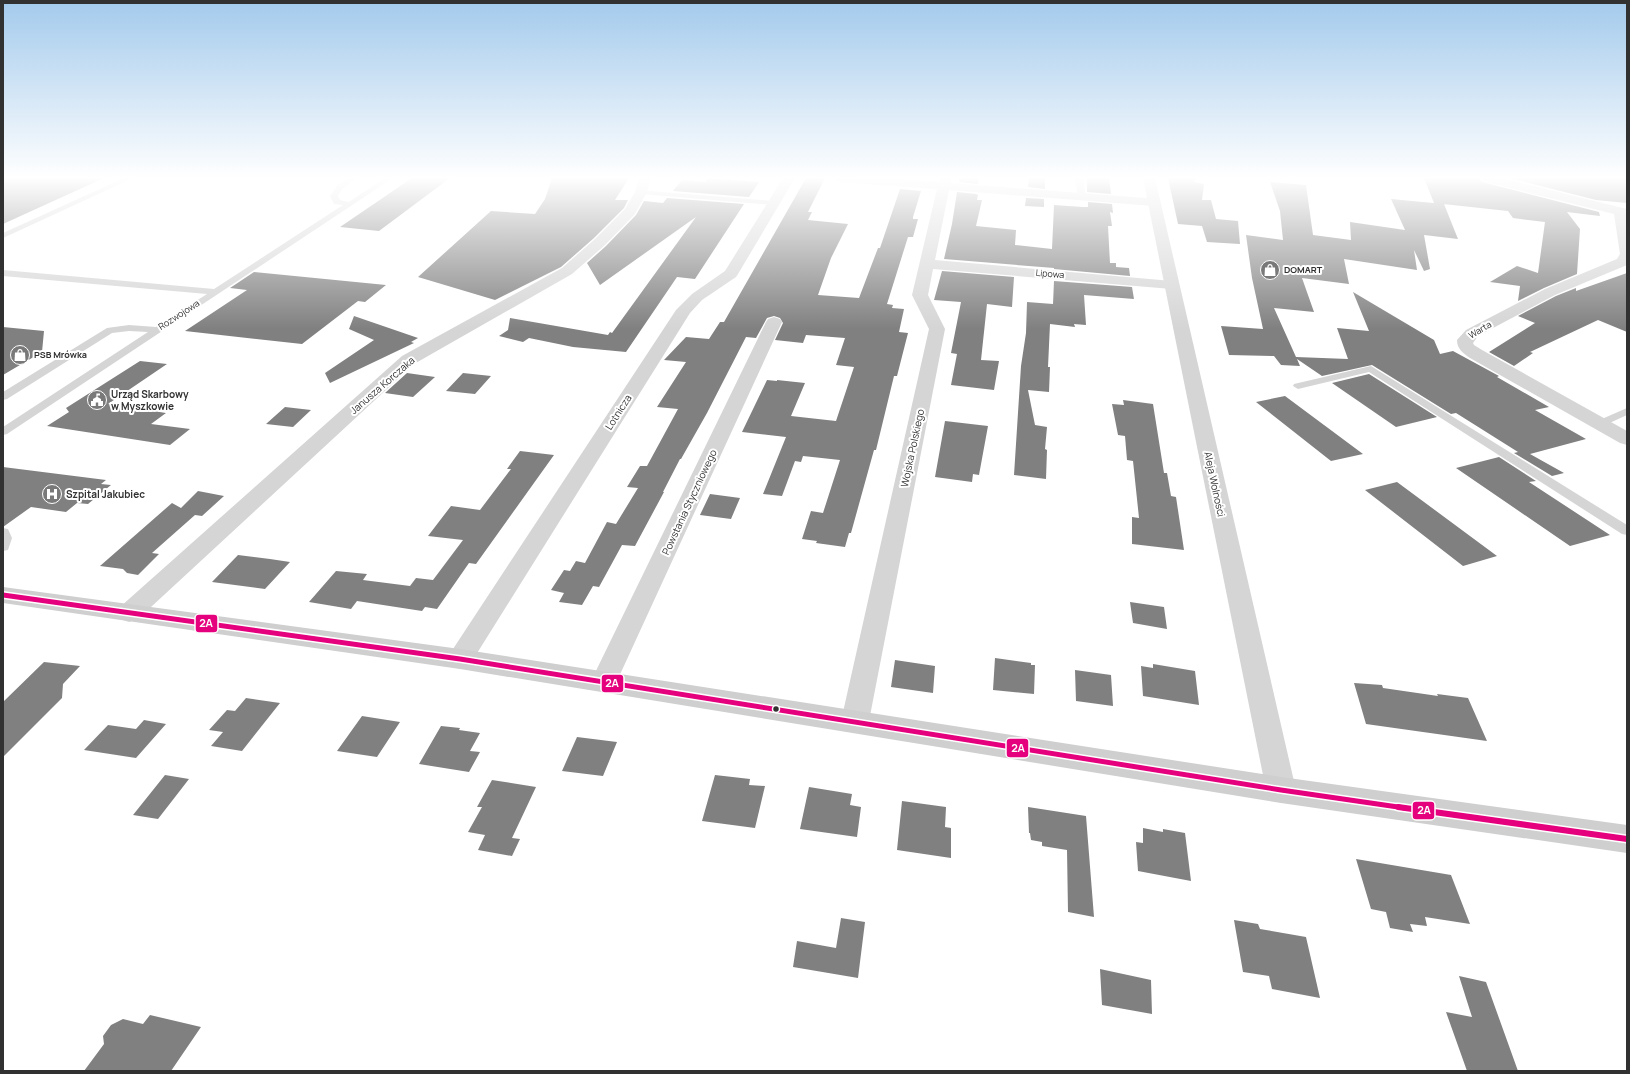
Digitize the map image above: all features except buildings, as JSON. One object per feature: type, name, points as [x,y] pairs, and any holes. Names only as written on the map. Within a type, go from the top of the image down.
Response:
[{"type":"main road","points":[[3,595],[460,659],[1281,790],[1627,839]]},
{"type":"street","name":"Janusza Korczaka","points":[[129,613],[408,360],[567,271],[613,228]]},
{"type":"street","name":"Lotnicza","points":[[460,659],[684,310],[697,297],[731,274],[759,228]]},
{"type":"street","name":"Wojska Polskiego","points":[[855,721],[937,329],[920,295],[935,228]]},
{"type":"street","name":"Aleja Wolności","points":[[1160,228],[1281,790]]},
{"type":"street","name":"Warta","points":[[1622,228],[1627,254],[1622,262],[1550,292],[1472,333],[1465,340],[1465,344],[1467,348],[1627,439]]},
{"type":"street","name":"Lipowa","points":[[927,264],[1172,285]]},
{"type":"street","name":"Powstania Styczniowego","points":[[604,681],[774,322]]},
{"type":"lane","points":[[3,236],[20,228]]},
{"type":"lane","name":"Rozwojowa","points":[[3,432],[313,228]]},
{"type":"lane","points":[[3,274],[214,292]]},
{"type":"lane","points":[[3,397],[110,330],[129,328],[157,330]]},
{"type":"lane","points":[[1298,386],[1372,369],[1627,531]]},
{"type":"lane","points":[[1599,424],[1627,411]]},
{"type":"lane","points":[[3,532],[5,538],[3,547]]},
{"type":"transit line","name":"2A","points":[[3,595],[460,659],[1281,790],[1627,839]]},
{"type":"place","name":"DOMART","points":[[1270,270]]},
{"type":"place","name":"PSB Mrówka","points":[[20,355]]},
{"type":"place","name":"Urząd Skarbowy w Myszkowie","points":[[97,400]]},
{"type":"place","name":"Szpital Jakubiec","points":[[52,494]]}]
